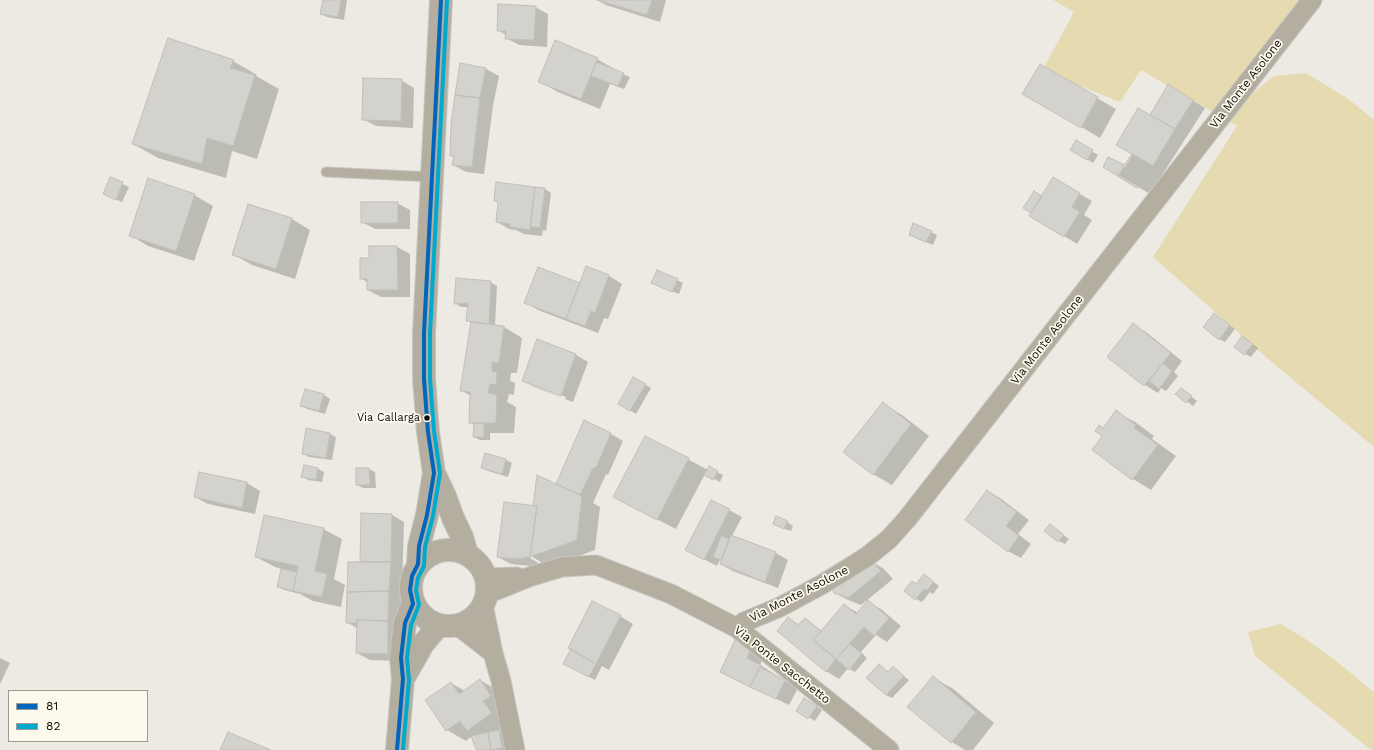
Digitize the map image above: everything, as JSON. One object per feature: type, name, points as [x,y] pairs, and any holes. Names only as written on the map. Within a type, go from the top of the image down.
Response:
[{"type":"street","points":[[441,0],[424,326],[424,379],[428,432],[434,473],[462,537],[467,554]]},
{"type":"street","name":"Via Monte Asolone","points":[[737,628],[744,622],[780,607],[849,568],[868,556],[889,539],[907,519],[1312,0]]},
{"type":"street","points":[[418,564],[419,546],[427,515],[434,473]]},
{"type":"street","points":[[493,653],[448,625],[429,621],[420,614],[413,604],[410,590],[412,576],[418,564],[428,555],[441,550],[454,550],[467,554],[476,560],[482,568],[493,653],[501,681],[514,750]]},
{"type":"street","name":"Via Ponte Sacchetto","points":[[485,592],[562,567],[596,565],[671,594],[737,628],[889,750]]},
{"type":"street","points":[[403,679],[423,644],[448,625],[468,622],[476,614],[485,592]]},
{"type":"street","points":[[397,750],[403,679],[401,658],[405,623],[413,604]]},
{"type":"lane","points":[[326,172],[432,177]]},
{"type":"shaded area","points":[[1053,0],[1319,0],[1250,95],[1274,76],[1306,73],[1347,98],[1374,120],[1374,447],[1267,358],[1153,257],[1237,126],[1141,70],[1120,102],[1042,71],[1074,12]]},
{"type":"shaded area","points":[[1281,624],[1330,656],[1374,692],[1374,750],[1371,750],[1255,656],[1248,632]]},
{"type":"building","points":[[323,0],[341,0],[338,17],[320,14]]},
{"type":"building","points":[[597,0],[652,0],[647,15]]},
{"type":"building","points":[[498,4],[536,6],[534,40],[505,39],[506,31],[497,31]]},
{"type":"building","points":[[168,38],[234,60],[230,68],[255,75],[233,146],[207,138],[202,164],[132,144]]},
{"type":"building","points":[[555,40],[598,58],[581,99],[538,82]]},
{"type":"building","points":[[596,62],[624,73],[618,86],[591,76]]},
{"type":"building","points":[[460,63],[486,68],[480,98],[455,95]]},
{"type":"building","points":[[1040,64],[1098,97],[1081,128],[1022,94]]},
{"type":"building","points":[[363,78],[402,79],[401,121],[362,120]]},
{"type":"building","points":[[1168,84],[1193,100],[1175,129],[1150,115]]},
{"type":"building","points":[[455,95],[480,98],[472,167],[452,165],[454,156],[450,156],[451,124]]},
{"type":"building","points":[[1138,108],[1175,129],[1153,166],[1116,145]]},
{"type":"building","points":[[1076,140],[1093,150],[1087,160],[1070,150]]},
{"type":"building","points":[[1132,154],[1153,166],[1137,188],[1118,176]]},
{"type":"building","points":[[1132,154],[1153,166],[1137,188],[1103,167],[1108,157],[1125,165]]},
{"type":"building","points":[[110,177],[123,182],[116,200],[103,194]]},
{"type":"building","points":[[1053,177],[1080,193],[1072,207],[1080,212],[1064,237],[1029,216]]},
{"type":"building","points":[[148,178],[195,194],[176,251],[129,236]]},
{"type":"building","points":[[496,182],[535,187],[530,230],[510,227],[510,224],[496,222],[498,202],[494,201]]},
{"type":"building","points":[[535,187],[545,188],[540,228],[530,226]]},
{"type":"building","points":[[1034,191],[1042,196],[1031,213],[1023,208]]},
{"type":"building","points":[[361,202],[398,202],[398,223],[361,223]]},
{"type":"building","points":[[248,204],[292,218],[276,269],[232,255]]},
{"type":"building","points":[[913,223],[932,231],[926,242],[909,235]]},
{"type":"building","points":[[369,246],[397,246],[398,290],[367,290],[367,279],[360,279],[360,258],[369,258]]},
{"type":"building","points":[[586,266],[609,275],[595,313],[591,311],[585,326],[566,319]]},
{"type":"building","points":[[538,267],[580,283],[566,319],[524,303]]},
{"type":"building","points":[[657,270],[678,279],[672,292],[651,283]]},
{"type":"building","points":[[456,278],[491,281],[489,324],[466,321],[468,303],[454,304]]},
{"type":"building","points":[[1214,313],[1230,325],[1219,340],[1203,327]]},
{"type":"building","points":[[471,322],[504,326],[499,363],[492,362],[492,371],[497,372],[496,385],[490,384],[488,393],[497,395],[496,423],[469,423],[470,392],[460,391]]},
{"type":"building","points":[[1133,323],[1171,353],[1144,386],[1107,357]]},
{"type":"building","points":[[1242,336],[1253,344],[1244,355],[1234,347]]},
{"type":"building","points":[[537,339],[576,354],[561,396],[522,381]]},
{"type":"building","points":[[1163,363],[1172,371],[1159,389],[1149,381]]},
{"type":"building","points":[[633,377],[646,384],[630,411],[618,404]]},
{"type":"building","points":[[1181,388],[1192,396],[1186,403],[1175,394]]},
{"type":"building","points":[[305,389],[324,394],[319,411],[300,406]]},
{"type":"building","points":[[883,402],[911,424],[873,475],[843,452]]},
{"type":"building","points":[[1116,410],[1136,425],[1134,428],[1158,445],[1132,480],[1092,450],[1102,436],[1095,431],[1099,425],[1103,428]]},
{"type":"building","points":[[584,420],[611,433],[596,468],[593,468],[580,495],[556,484]]},
{"type":"building","points":[[474,423],[484,423],[484,437],[473,437]]},
{"type":"building","points":[[306,428],[330,433],[326,458],[302,454]]},
{"type":"building","points":[[645,436],[689,458],[657,520],[613,497]]},
{"type":"building","points":[[485,453],[506,459],[502,474],[481,468]]},
{"type":"building","points":[[304,465],[318,468],[316,480],[301,477]]},
{"type":"building","points":[[709,466],[718,471],[713,480],[704,475]]},
{"type":"building","points":[[356,468],[369,468],[370,485],[356,485]]},
{"type":"building","points":[[199,472],[247,482],[242,508],[194,497]]},
{"type":"building","points":[[537,475],[582,496],[577,540],[530,557],[537,506],[533,506]]},
{"type":"building","points":[[987,490],[1017,512],[1006,526],[1019,536],[1008,552],[965,520]]},
{"type":"building","points":[[711,500],[730,509],[704,560],[685,550]]},
{"type":"building","points":[[504,502],[537,506],[530,557],[517,559],[497,557]]},
{"type":"building","points":[[361,513],[392,514],[391,562],[360,562]]},
{"type":"building","points":[[264,515],[324,528],[315,571],[327,574],[322,597],[293,591],[298,566],[255,557]]},
{"type":"building","points":[[776,516],[788,521],[784,529],[773,524]]},
{"type":"building","points":[[1050,524],[1064,535],[1058,542],[1044,531]]},
{"type":"building","points":[[731,535],[776,552],[765,582],[720,564]]},
{"type":"building","points":[[721,536],[729,539],[721,560],[713,557]]},
{"type":"building","points":[[871,560],[881,571],[848,598],[834,593],[831,585]]},
{"type":"building","points":[[348,562],[391,562],[389,591],[347,592]]},
{"type":"building","points":[[281,569],[297,572],[293,591],[277,587]]},
{"type":"building","points":[[924,574],[934,582],[926,591],[924,589],[915,600],[904,591],[912,581],[916,584]]},
{"type":"building","points":[[389,591],[388,621],[357,620],[358,623],[346,623],[347,592]]},
{"type":"building","points":[[868,600],[889,618],[874,636],[864,627],[836,659],[813,640],[844,604],[856,614]]},
{"type":"building","points":[[592,601],[621,615],[596,664],[568,648]]},
{"type":"building","points":[[788,617],[798,625],[805,618],[821,631],[813,640],[836,659],[826,672],[777,631]]},
{"type":"building","points":[[357,620],[388,621],[388,654],[356,653]]},
{"type":"building","points":[[736,638],[753,646],[747,658],[761,665],[750,687],[720,672]]},
{"type":"building","points":[[850,644],[862,654],[849,670],[836,659]]},
{"type":"building","points":[[571,649],[596,664],[589,677],[563,664]]},
{"type":"building","points":[[879,664],[888,672],[893,666],[904,676],[886,695],[866,678]]},
{"type":"building","points":[[760,667],[785,680],[776,699],[750,687]]},
{"type":"building","points":[[933,676],[976,712],[951,743],[907,707]]},
{"type":"building","points":[[480,679],[491,696],[483,701],[492,713],[467,731],[460,721],[446,731],[425,700],[451,682],[459,694]]},
{"type":"building","points":[[804,698],[817,706],[808,719],[796,711]]},
{"type":"building","points":[[499,730],[502,748],[491,750],[488,732]]},
{"type":"building","points":[[228,732],[271,750],[220,750]]},
{"type":"building","points":[[488,732],[491,750],[477,750],[471,736]]},
{"type":"transit line","name":"81","points":[[397,750],[403,679],[401,658],[405,623],[413,604],[410,590],[412,576],[418,564],[419,546],[427,515],[434,473],[428,432],[424,379],[424,333],[441,0]]},
{"type":"transit line","name":"82","points":[[403,750],[409,680],[407,658],[411,625],[419,605],[416,590],[418,578],[424,566],[425,547],[433,516],[440,473],[434,431],[430,379],[430,333],[447,0]]},
{"type":"place","name":"Via Callarga","points":[[427,418]]}]
